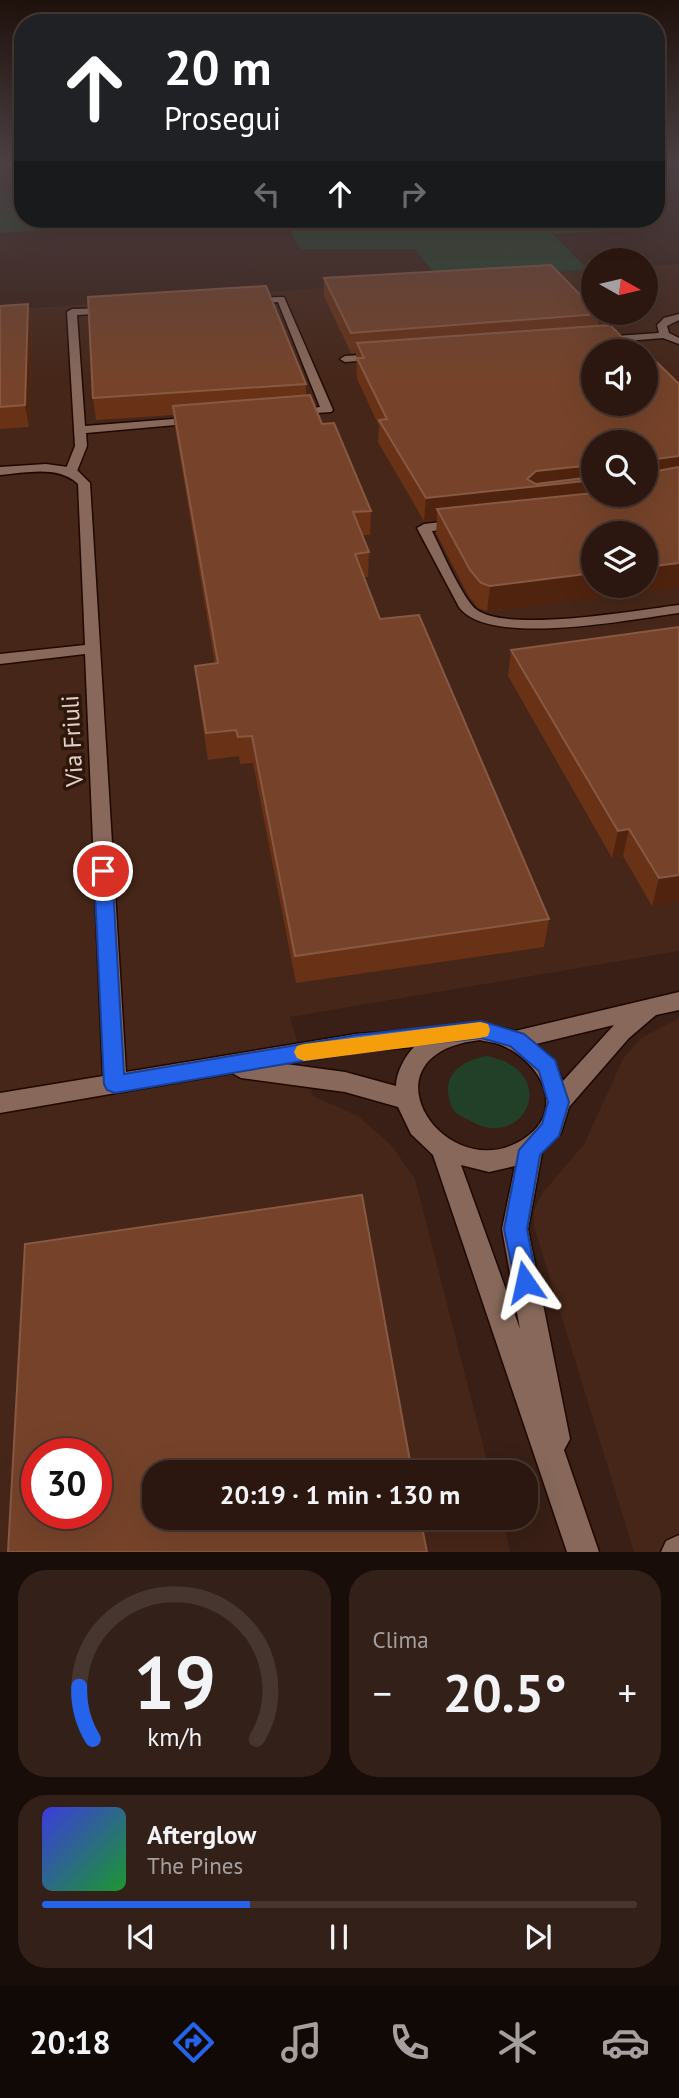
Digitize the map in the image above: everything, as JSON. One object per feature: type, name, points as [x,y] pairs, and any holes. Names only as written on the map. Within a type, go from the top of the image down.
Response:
[{"type":"street","points":[[229,303],[282,299],[327,410],[286,413]]},
{"type":"street","points":[[0,471],[46,468],[71,471],[81,446],[72,312],[123,309]]},
{"type":"street","points":[[664,335],[662,325],[667,320],[679,317]]},
{"type":"street","points":[[617,339],[664,335],[679,341]]},
{"type":"street","points":[[345,359],[386,356]]},
{"type":"street","points":[[80,430],[217,419]]},
{"type":"street","name":"Via Friuli","points":[[71,471],[84,483],[115,1084]]},
{"type":"street","points":[[478,522],[424,528],[471,612],[489,623],[522,625],[679,609]]},
{"type":"street","points":[[0,659],[91,649]]},
{"type":"street","points":[[517,1040],[679,1000]]},
{"type":"street","points":[[445,1035],[422,1051],[409,1074],[408,1100],[419,1127],[443,1148],[488,1161],[530,1150],[551,1129],[559,1102],[621,1032],[653,1005]]},
{"type":"street","points":[[0,1102],[356,1044],[481,1030],[517,1040],[548,1066],[559,1102]]},
{"type":"street","points":[[224,1066],[345,1082],[408,1100]]},
{"type":"street","points":[[443,1148],[583,1552]]},
{"type":"street","points":[[530,1150],[515,1229],[565,1494]]},
{"type":"shaded area","points":[[679,264],[679,951],[290,1017],[313,1096],[358,1116],[392,1146],[415,1179],[487,1460],[142,1460],[142,1530],[505,1530],[510,1552],[0,1552],[0,310],[581,271],[581,326],[658,326],[658,265]]},
{"type":"shaded area","points":[[679,1018],[679,1552],[634,1552],[534,1227],[534,1210],[541,1195],[584,1144],[624,1057],[641,1038]]},
{"type":"green space","points":[[293,235],[554,235],[581,263],[581,270],[440,280],[415,249],[300,249]]},
{"type":"green space","points":[[487,1056],[511,1065],[524,1078],[529,1092],[527,1107],[519,1119],[505,1127],[488,1128],[461,1116],[453,1109],[449,1096],[448,1087],[454,1072],[468,1062]]},
{"type":"building","points":[[551,265],[581,296],[581,315],[351,333],[324,278]]},
{"type":"building","points":[[266,286],[306,384],[93,398],[88,297]]},
{"type":"building","points":[[28,304],[25,405],[0,407],[0,306]]},
{"type":"building","points":[[611,326],[624,339],[581,339],[581,416],[658,416],[658,363],[679,384],[679,456],[658,459],[658,430],[581,430],[581,466],[536,471],[527,479],[536,484],[581,478],[581,481],[426,498],[379,420],[387,419],[357,358],[364,358],[357,343]]},
{"type":"building","points":[[310,395],[322,424],[334,423],[371,511],[353,512],[369,552],[355,554],[380,619],[419,615],[549,919],[295,956],[252,736],[238,737],[236,730],[206,733],[195,666],[218,663],[173,406]]},
{"type":"building","points":[[679,467],[679,563],[658,566],[658,521],[581,521],[581,575],[490,586],[481,583],[470,570],[437,509],[581,494],[581,507],[658,507],[658,471]]},
{"type":"building","points":[[679,627],[679,875],[659,878],[629,829],[618,831],[511,650]]},
{"type":"building","points":[[362,1195],[410,1460],[142,1460],[142,1530],[423,1530],[427,1552],[8,1552],[25,1244]]},
{"type":"slow traffic","points":[[304,1052],[480,1030]]},
{"type":"route","points":[[103,871],[115,1084],[356,1044],[481,1030],[517,1040],[548,1066],[559,1102],[551,1129],[530,1150],[515,1229],[525,1282]]}]
